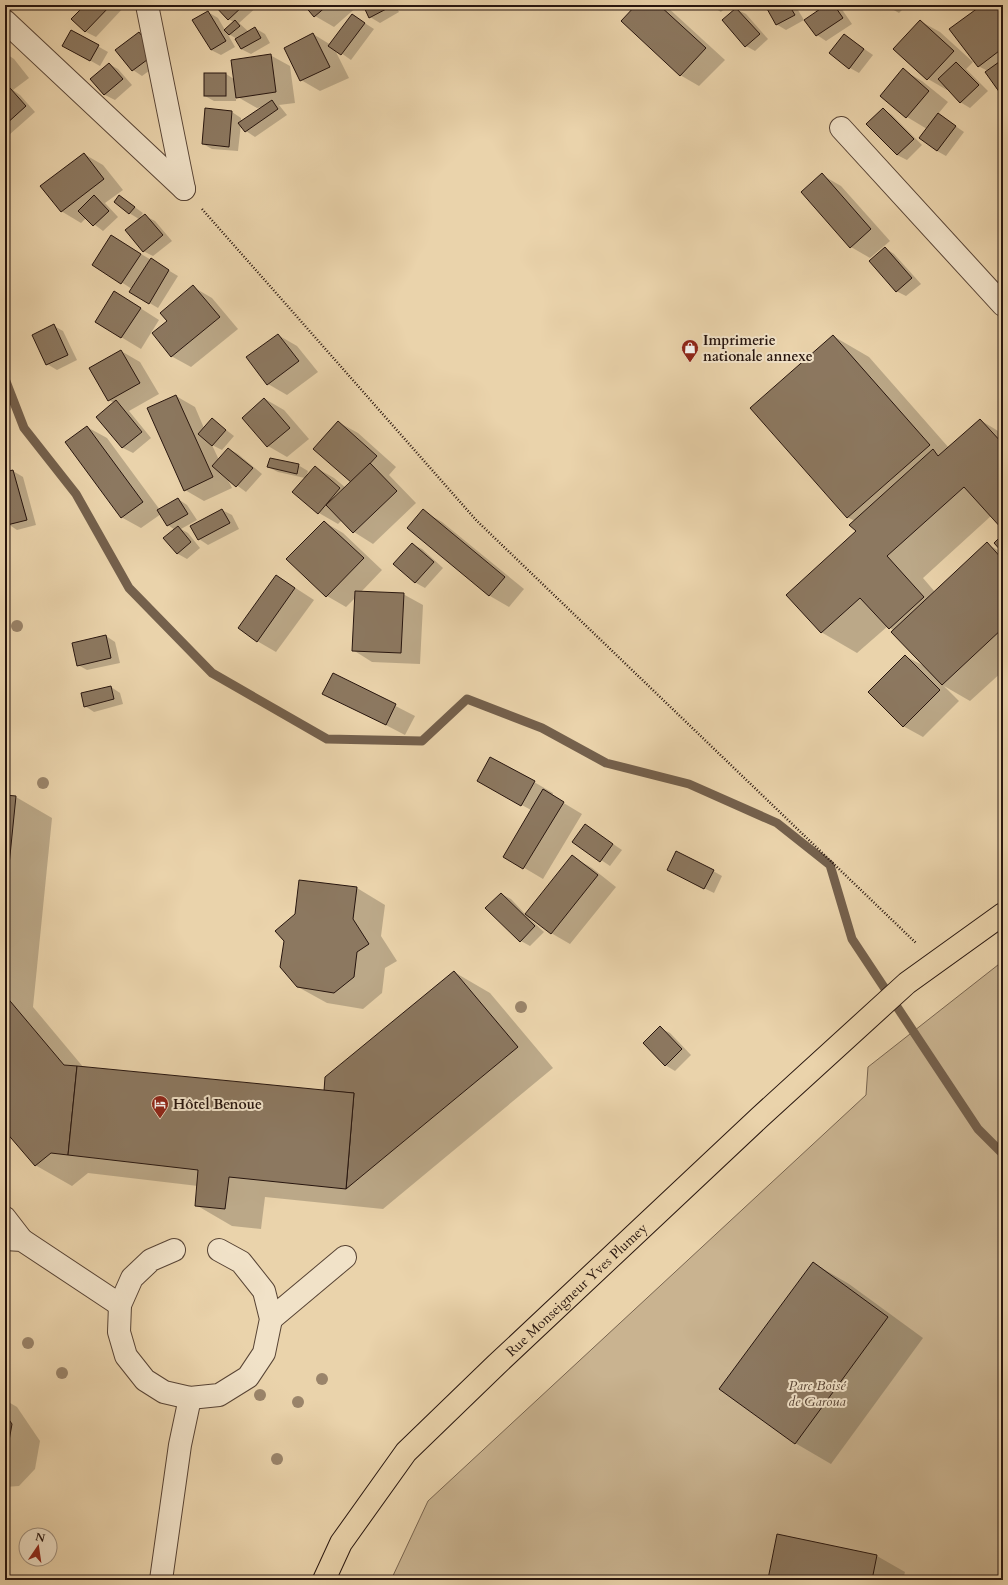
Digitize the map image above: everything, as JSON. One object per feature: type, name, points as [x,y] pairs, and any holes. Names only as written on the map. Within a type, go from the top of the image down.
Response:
[{"type":"main road","name":"Rue Monseigneur Yves Plumey","points":[[324,1580],[341,1544],[406,1452],[496,1365],[760,1117],[907,983],[935,961],[1003,914]]},
{"type":"street","points":[[147,5],[184,189]]},
{"type":"street","points":[[5,21],[184,189]]},
{"type":"street","points":[[841,128],[1003,305]]},
{"type":"street","points":[[5,1218],[14,1240],[120,1305]]},
{"type":"street","points":[[174,1250],[151,1260],[132,1278],[120,1305],[119,1332],[126,1356],[145,1380],[164,1392],[190,1398],[219,1395],[248,1377],[264,1354],[271,1319],[264,1291],[241,1262],[220,1250]]},
{"type":"street","points":[[271,1319],[345,1257]]},
{"type":"street","points":[[161,1580],[180,1445],[190,1398]]},
{"type":"path","points":[[184,189],[477,521],[935,961]]},
{"type":"green space","name":"Parc Boisé de Garoua","points":[[1003,961],[1003,1580],[391,1580],[428,1501],[866,1095],[868,1067]]},
{"type":"building","points":[[85,5],[111,5],[85,32],[71,19]]},
{"type":"building","points":[[214,5],[244,5],[228,20]]},
{"type":"building","points":[[304,5],[328,5],[314,17]]},
{"type":"building","points":[[363,5],[389,5],[390,7],[369,18]]},
{"type":"building","points":[[636,5],[659,5],[706,48],[680,76],[621,21]]},
{"type":"building","points":[[770,5],[789,5],[795,15],[776,25],[766,7]]},
{"type":"building","points":[[826,5],[834,5],[843,18],[816,36],[804,20]]},
{"type":"building","points":[[982,5],[1003,5],[1003,48],[978,67],[949,29]]},
{"type":"building","points":[[736,8],[760,34],[745,47],[722,20]]},
{"type":"building","points":[[208,11],[226,41],[211,50],[192,20]]},
{"type":"building","points":[[352,14],[365,23],[341,55],[328,46]]},
{"type":"building","points":[[235,20],[240,26],[229,35],[224,30]]},
{"type":"building","points":[[920,20],[954,51],[927,80],[893,49]]},
{"type":"building","points":[[255,27],[261,38],[241,49],[235,39]]},
{"type":"building","points":[[71,30],[99,45],[90,61],[62,46]]},
{"type":"building","points":[[139,32],[155,54],[132,71],[115,50]]},
{"type":"building","points":[[313,33],[330,67],[300,81],[284,48]]},
{"type":"building","points":[[844,34],[864,49],[849,69],[829,53]]},
{"type":"building","points":[[271,54],[276,92],[236,98],[231,60]]},
{"type":"building","points":[[956,62],[979,85],[960,103],[938,79]]},
{"type":"building","points":[[999,62],[1003,68],[1003,91],[1000,93],[985,72]]},
{"type":"building","points":[[109,63],[123,79],[104,95],[90,79]]},
{"type":"building","points":[[903,68],[929,91],[906,118],[880,96]]},
{"type":"building","points":[[204,73],[226,73],[226,96],[204,96]]},
{"type":"building","points":[[10,88],[26,106],[5,125],[5,93]]},
{"type":"building","points":[[272,100],[278,109],[245,132],[238,123]]},
{"type":"building","points":[[205,108],[232,111],[229,147],[202,144]]},
{"type":"building","points":[[883,108],[914,139],[897,155],[866,124]]},
{"type":"building","points":[[938,113],[956,126],[937,151],[919,138]]},
{"type":"building","points":[[84,153],[104,179],[61,212],[40,186]]},
{"type":"building","points":[[822,173],[871,229],[850,248],[801,192]]},
{"type":"building","points":[[94,195],[109,211],[93,226],[78,211]]},
{"type":"building","points":[[119,195],[135,207],[129,214],[114,202]]},
{"type":"building","points":[[145,214],[163,235],[143,252],[125,230]]},
{"type":"building","points":[[111,235],[141,254],[121,284],[92,265]]},
{"type":"building","points":[[885,247],[912,278],[896,292],[869,261]]},
{"type":"building","points":[[151,258],[169,270],[149,304],[129,292]]},
{"type":"building","points":[[193,285],[220,317],[171,357],[152,333],[167,321],[160,313]]},
{"type":"building","points":[[114,291],[141,308],[121,338],[95,322]]},
{"type":"building","points":[[54,324],[68,355],[46,365],[32,335]]},
{"type":"building","points":[[278,334],[299,361],[267,385],[246,357]]},
{"type":"building","points":[[833,335],[930,445],[847,518],[750,408]]},
{"type":"building","points":[[121,350],[140,383],[108,401],[89,368]]},
{"type":"building","points":[[176,395],[213,477],[184,491],[147,408]]},
{"type":"building","points":[[264,398],[290,428],[267,447],[242,418]]},
{"type":"building","points":[[116,400],[142,432],[122,448],[96,417]]},
{"type":"building","points":[[212,418],[226,430],[212,446],[198,434]]},
{"type":"building","points":[[980,419],[1003,444],[1003,530],[964,487],[887,556],[924,597],[889,629],[860,598],[821,633],[786,595],[856,531],[849,525],[933,449],[938,456]]},
{"type":"building","points":[[338,421],[377,456],[352,483],[313,449]]},
{"type":"building","points":[[87,426],[143,502],[121,518],[65,442]]},
{"type":"building","points":[[228,448],[253,468],[236,487],[212,466]]},
{"type":"building","points":[[270,458],[299,464],[297,474],[267,467]]},
{"type":"building","points":[[370,463],[397,491],[353,533],[326,505]]},
{"type":"building","points":[[315,466],[340,488],[318,514],[292,492]]},
{"type":"building","points":[[13,470],[27,520],[7,525],[5,518],[5,472]]},
{"type":"building","points":[[178,498],[188,514],[167,526],[157,510]]},
{"type":"building","points":[[222,509],[230,523],[198,540],[190,526]]},
{"type":"building","points":[[423,509],[505,577],[489,596],[407,528]]},
{"type":"building","points":[[324,521],[364,558],[326,597],[286,559]]},
{"type":"building","points":[[178,526],[191,542],[177,554],[163,538]]},
{"type":"building","points":[[1003,534],[1003,553],[994,543]]},
{"type":"building","points":[[987,542],[1003,560],[1003,628],[942,685],[891,632]]},
{"type":"building","points":[[412,543],[434,562],[415,583],[393,564]]},
{"type":"building","points":[[276,575],[295,588],[257,642],[238,628]]},
{"type":"building","points":[[355,591],[404,593],[401,653],[352,651]]},
{"type":"building","points":[[106,635],[111,658],[77,666],[72,643]]},
{"type":"building","points":[[905,655],[940,690],[903,727],[868,692]]},
{"type":"building","points":[[333,673],[396,704],[386,725],[322,694]]},
{"type":"building","points":[[111,686],[114,699],[84,707],[81,693]]},
{"type":"building","points":[[490,757],[535,781],[521,806],[477,781]]},
{"type":"building","points":[[543,789],[564,802],[523,869],[503,857]]},
{"type":"building","points":[[5,795],[16,796],[5,905]]},
{"type":"building","points":[[585,824],[613,844],[600,862],[572,842]]},
{"type":"building","points":[[676,851],[714,870],[704,889],[667,870]]},
{"type":"building","points":[[572,855],[598,875],[551,934],[525,914]]},
{"type":"building","points":[[299,880],[357,887],[353,919],[369,944],[357,952],[354,977],[334,993],[297,987],[280,967],[284,941],[275,931],[295,914]]},
{"type":"building","points":[[501,893],[535,926],[520,942],[485,908]]},
{"type":"building","points":[[454,971],[518,1047],[346,1189],[354,1093],[324,1091],[325,1077]]},
{"type":"building","points":[[5,995],[64,1065],[77,1066],[68,1155],[51,1153],[35,1166],[5,1131]]},
{"type":"building","points":[[660,1026],[682,1049],[665,1066],[643,1043]]},
{"type":"building","points":[[77,1066],[354,1093],[346,1189],[229,1177],[225,1209],[195,1206],[198,1170],[68,1155]]},
{"type":"building","points":[[813,1262],[888,1317],[795,1444],[719,1389]]},
{"type":"building","points":[[5,1414],[12,1424],[7,1452],[5,1455]]},
{"type":"building","points":[[777,1534],[877,1555],[872,1580],[768,1579]]},
{"type":"waterway","points":[[5,379],[24,428],[76,494],[129,588],[212,673],[327,739],[422,741],[467,699],[542,728],[606,763],[689,784],[777,823],[830,865],[852,939],[978,1129],[1003,1154]]},
{"type":"place","name":"Imprimerie nationale annexe","points":[[690,363]]},
{"type":"place","name":"Hôtel Benoue","points":[[160,1119]]}]
